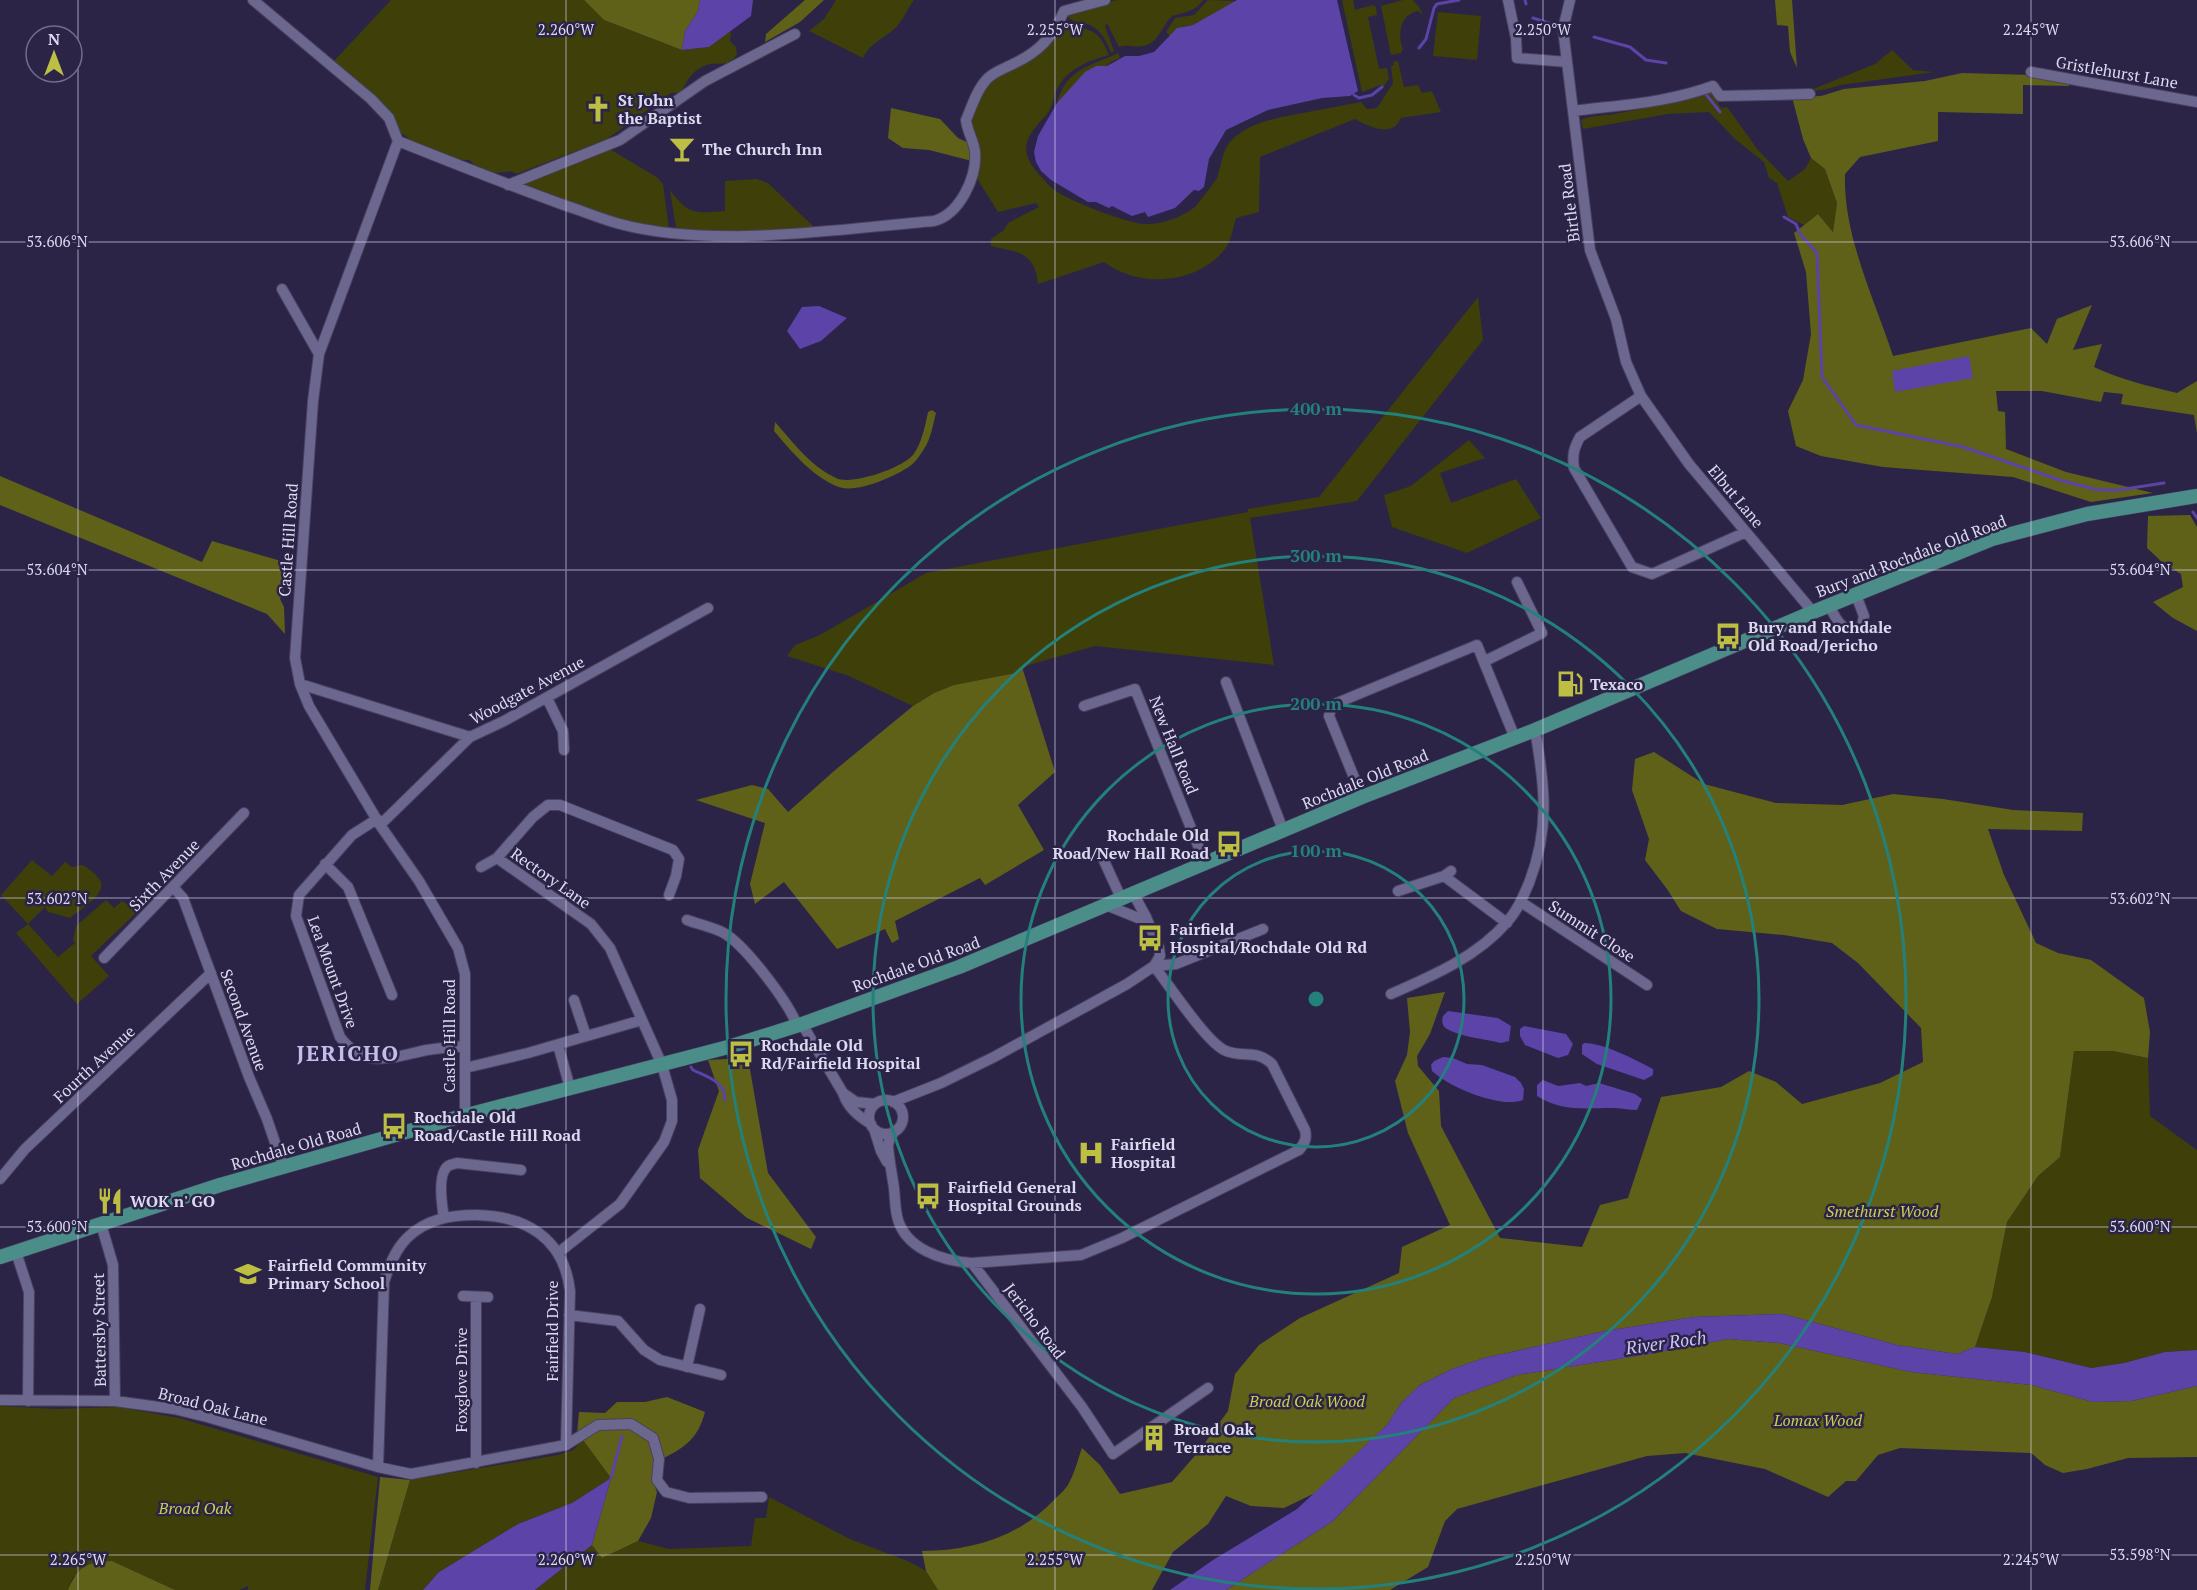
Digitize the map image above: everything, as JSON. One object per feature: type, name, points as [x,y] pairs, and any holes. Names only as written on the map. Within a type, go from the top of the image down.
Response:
[{"type":"main road","name":"Bury and Rochdale Old Road","points":[[1813,612],[1992,539],[2087,514],[2197,496]]},
{"type":"main road","name":"Rochdale Old Road","points":[[0,1257],[283,1166],[662,1065],[799,1025],[960,967],[1362,797],[1535,730],[1813,612]]},
{"type":"street","points":[[253,0],[371,99],[389,118],[398,141],[508,185],[621,225],[673,233],[726,236],[765,235],[940,219],[964,194],[974,174],[975,150],[966,120],[989,76],[1026,58],[1047,42],[1059,24],[1064,11],[1105,0]]},
{"type":"street","name":"Birtle Road","points":[[1570,0],[1563,29],[1590,250],[1616,320],[1626,362],[1641,396]]},
{"type":"street","points":[[1508,1],[1516,38],[1517,58],[1567,62]]},
{"type":"street","points":[[508,185],[620,140],[705,81],[795,34]]},
{"type":"street","name":"Gristlehurst Lane","points":[[2031,72],[2197,102]]},
{"type":"street","points":[[1573,111],[1654,102],[1713,86],[1720,96],[1810,94]]},
{"type":"street","name":"Castle Hill Road","points":[[398,141],[319,354],[313,401],[296,658],[300,684],[309,706],[378,822],[420,881],[458,948],[465,974],[465,1116]]},
{"type":"street","points":[[282,289],[319,354]]},
{"type":"street","points":[[1641,396],[1580,437],[1574,447],[1573,459],[1574,468],[1632,567],[1652,574],[1746,532]]},
{"type":"street","name":"Elbut Lane","points":[[1641,396],[1689,464],[1813,612]]},
{"type":"street","points":[[1485,662],[1542,633],[1517,582]]},
{"type":"street","points":[[1829,605],[1834,617],[1845,628],[1858,629],[1862,627],[1864,616],[1856,595]]},
{"type":"street","name":"Woodgate Avenue","points":[[378,822],[470,737],[547,698],[708,608]]},
{"type":"street","points":[[1362,797],[1329,716],[1332,705],[1477,645],[1515,738]]},
{"type":"street","points":[[1226,682],[1283,830]]},
{"type":"street","points":[[300,684],[470,737]]},
{"type":"street","name":"New Hall Road","points":[[1084,706],[1135,689],[1205,863]]},
{"type":"street","points":[[547,698],[563,731],[564,750]]},
{"type":"street","points":[[1391,994],[1436,974],[1475,950],[1507,923],[1521,902],[1538,860],[1545,823],[1542,767],[1535,730]]},
{"type":"street","name":"Rectory Lane","points":[[558,1253],[620,1204],[664,1143],[672,1121],[672,1100],[662,1065],[610,948],[591,924],[497,858],[533,817],[548,805],[561,805],[673,850],[679,859],[669,895]]},
{"type":"street","name":"Sixth Avenue","points":[[104,958],[244,813]]},
{"type":"street","name":"Lea Mount Drive","points":[[378,822],[352,835],[299,895],[296,916],[340,1037],[347,1046],[369,1058],[381,1060],[435,1048],[465,1046]]},
{"type":"street","points":[[893,1102],[941,1083],[1004,1052],[1127,984],[1154,966],[1160,957],[1159,948],[1148,922],[1127,896],[1100,852]]},
{"type":"street","points":[[481,867],[497,858]]},
{"type":"street","points":[[325,864],[348,887],[392,995]]},
{"type":"street","points":[[1398,891],[1448,873],[1507,923]]},
{"type":"street","name":"Second Avenue","points":[[173,887],[183,898],[283,1166]]},
{"type":"street","name":"Summit Close","points":[[1521,902],[1647,985]]},
{"type":"street","points":[[1106,905],[1148,922]]},
{"type":"street","points":[[687,920],[723,933],[745,950],[790,1011],[843,1093],[850,1108],[872,1127],[885,1134],[896,1130]]},
{"type":"street","points":[[1154,966],[1176,964],[1263,929]]},
{"type":"street","points":[[843,1093],[856,1102],[875,1104],[886,1100],[893,1102],[902,1114],[902,1120],[890,1137],[888,1146],[897,1219],[911,1240],[934,1255],[960,1262],[1081,1256],[1299,1150],[1307,1136],[1272,1064],[1257,1049],[1232,1053],[1216,1044],[1154,966]]},
{"type":"street","name":"Fourth Avenue","points":[[0,1179],[25,1149],[211,973]]},
{"type":"street","points":[[574,1000],[574,1015],[586,1036]]},
{"type":"street","points":[[465,1068],[558,1045],[642,1020]]},
{"type":"street","points":[[558,1045],[570,1088]]},
{"type":"street","points":[[875,1104],[869,1113],[872,1127],[891,1174]]},
{"type":"street","points":[[444,1218],[441,1175],[448,1166],[457,1163],[521,1170]]},
{"type":"street","name":"Fairfield Drive","points":[[378,1467],[384,1282],[394,1257],[409,1236],[425,1224],[444,1218],[471,1215],[501,1216],[535,1230],[558,1253],[568,1277],[566,1445]]},
{"type":"street","name":"Battersby Street","points":[[101,1224],[113,1265],[115,1401]]},
{"type":"street","points":[[16,1252],[29,1292],[27,1401]]},
{"type":"street","name":"Jericho Road","points":[[972,1263],[1082,1407],[1113,1454],[1208,1388]]},
{"type":"street","points":[[463,1296],[488,1298]]},
{"type":"street","name":"Foxglove Drive","points":[[476,1297],[476,1463]]},
{"type":"street","points":[[687,1367],[700,1309]]},
{"type":"street","points":[[569,1315],[618,1321],[644,1350],[660,1360],[721,1375]]},
{"type":"street","name":"Broad Oak Lane","points":[[0,1400],[115,1401],[174,1409],[378,1467]]},
{"type":"street","points":[[378,1467],[411,1474],[476,1463],[566,1445],[598,1425],[631,1424],[653,1438],[659,1459],[657,1480],[666,1492],[689,1498],[762,1497]]},
{"type":"green space","points":[[391,0],[584,0],[604,20],[682,50],[709,47],[730,31],[730,41],[736,47],[737,55],[728,63],[701,67],[689,78],[681,92],[671,93],[607,139],[516,174],[512,171],[488,172],[478,168],[470,160],[457,160],[417,145],[399,131],[393,114],[334,61]]},
{"type":"green space","points":[[584,0],[700,0],[698,11],[685,31],[682,50],[604,20]]},
{"type":"green space","points":[[805,0],[824,0],[800,22],[765,42],[766,34]]},
{"type":"green space","points":[[836,0],[914,0],[898,25],[870,48],[863,58],[809,31],[824,19]]},
{"type":"green space","points":[[1117,0],[1203,0],[1193,9],[1172,16],[1148,45],[1119,47],[1107,23],[1105,26],[1114,51],[1111,53],[1097,30],[1067,16],[1078,10]]},
{"type":"green space","points":[[1208,0],[1236,1],[1193,25],[1184,26],[1170,36],[1166,32],[1175,18],[1194,15]]},
{"type":"green space","points":[[1342,0],[1353,0],[1355,10],[1373,5],[1376,7],[1377,15],[1368,17],[1379,69],[1387,68],[1389,79],[1383,87],[1381,85],[1362,92]]},
{"type":"green space","points":[[1403,0],[1413,0],[1423,15],[1418,11],[1407,17],[1400,31],[1403,49],[1401,53],[1391,55],[1381,6]]},
{"type":"green space","points":[[1775,0],[1792,0],[1797,68],[1790,52],[1788,26],[1777,25]]},
{"type":"green space","points":[[1438,12],[1481,16],[1477,60],[1433,56]]},
{"type":"green space","points":[[1064,18],[1099,37],[1109,55],[1079,66],[1062,82],[1049,111],[1027,141],[1027,155],[1037,172],[1058,193],[1097,210],[1137,223],[1165,222],[1185,214],[1196,206],[1217,178],[1227,146],[1235,137],[1251,127],[1279,118],[1361,102],[1367,109],[1377,108],[1393,83],[1391,66],[1394,65],[1393,62],[1398,61],[1404,87],[1418,85],[1422,93],[1432,91],[1441,112],[1401,118],[1392,128],[1386,129],[1373,127],[1355,119],[1260,157],[1259,212],[1236,218],[1225,249],[1200,270],[1168,279],[1151,279],[1118,271],[1104,262],[1038,284],[1036,273],[1029,259],[1017,252],[991,246],[991,239],[1004,230],[1008,223],[1039,207],[1036,203],[998,212],[976,177],[970,124],[971,116],[988,83],[1009,71]]},
{"type":"green space","points":[[1892,50],[1913,70],[1934,72],[1806,92],[1875,64]]},
{"type":"green space","points":[[1118,53],[1120,58],[1111,62],[1057,103],[1066,82],[1073,75]]},
{"type":"green space","points":[[1962,73],[2031,75],[2069,82],[2069,86],[2023,85],[2023,114],[1938,112],[1938,141],[1860,157],[1845,174],[1849,220],[1854,243],[1893,356],[2031,328],[2047,344],[2057,319],[2092,305],[2073,350],[2102,344],[2094,367],[2156,388],[2177,393],[2197,381],[2197,433],[2194,415],[2121,404],[2123,394],[2104,392],[2101,402],[2042,391],[1996,391],[1998,411],[2005,412],[2006,449],[2066,472],[2153,493],[2091,502],[2013,477],[1883,467],[1821,456],[1796,446],[1788,411],[1803,380],[1811,334],[1806,272],[1794,233],[1818,214],[1833,232],[1837,203],[1825,169],[1811,158],[1803,139],[1792,97],[1821,96],[1844,89],[1925,81]]},
{"type":"green space","points":[[1711,91],[1721,108],[1727,107],[1758,150],[1788,181],[1805,169],[1811,158],[1825,169],[1837,203],[1833,232],[1818,214],[1804,225],[1788,217],[1777,183],[1769,178],[1764,162],[1736,140],[1709,112],[1668,114],[1583,129],[1581,120],[1585,118],[1663,104]]},
{"type":"green space","points":[[891,108],[940,119],[958,138],[969,143],[972,161],[929,150],[903,148],[888,138]]},
{"type":"green space","points":[[608,148],[658,178],[663,184],[669,229],[629,222],[525,188],[521,183]]},
{"type":"green space","points":[[757,179],[768,183],[813,226],[734,233],[676,228],[670,190],[688,209],[700,212],[725,211],[725,181]]},
{"type":"green space","points":[[1478,297],[1483,340],[1357,501],[1250,518],[1274,665],[1095,646],[1022,667],[1017,673],[954,685],[934,693],[913,706],[849,676],[787,656],[795,645],[820,635],[926,573],[1319,497]]},
{"type":"green space","points":[[932,410],[936,413],[930,436],[914,463],[884,480],[863,487],[844,488],[818,476],[774,431],[775,422],[802,453],[818,467],[836,478],[853,480],[888,470],[913,455],[921,440],[928,412]]},
{"type":"green space","points":[[1469,440],[1485,458],[1440,473],[1451,503],[1516,479],[1541,518],[1467,553],[1392,527],[1384,495],[1411,486]]},
{"type":"green space","points":[[0,476],[202,562],[212,541],[281,561],[284,592],[280,599],[284,607],[285,634],[267,614],[0,505]]},
{"type":"green space","points":[[2190,515],[2197,527],[2197,631],[2173,618],[2153,602],[2183,587],[2181,574],[2163,563],[2147,548],[2148,516]]},
{"type":"green space","points":[[1022,667],[1055,772],[1018,805],[1044,850],[985,885],[980,878],[895,921],[899,939],[892,943],[885,929],[837,949],[784,882],[755,904],[750,884],[765,823],[696,800],[752,785],[768,789],[788,812],[913,706],[934,693],[954,685],[1016,673]]},
{"type":"green space","name":"Smethurst Wood","points":[[1654,752],[1704,784],[1776,803],[1842,805],[1893,794],[2013,810],[2083,813],[2082,831],[1988,829],[2004,875],[2036,943],[2058,953],[2091,960],[2144,998],[2150,1032],[2148,1058],[2113,1051],[2074,1051],[2060,1157],[2038,1176],[2007,1222],[1992,1297],[1975,1347],[1957,1354],[1897,1345],[1783,1314],[1694,1317],[1605,1331],[1484,1358],[1452,1369],[1420,1385],[1401,1403],[1387,1425],[1315,1493],[1284,1508],[1251,1506],[1226,1496],[1208,1524],[1173,1552],[1152,1590],[938,1590],[926,1571],[922,1551],[976,1545],[1026,1524],[1069,1483],[1082,1448],[1100,1465],[1120,1494],[1172,1482],[1199,1451],[1228,1411],[1235,1374],[1259,1345],[1300,1318],[1399,1273],[1402,1247],[1450,1225],[1408,1133],[1395,1081],[1407,1055],[1410,1032],[1407,998],[1445,992],[1430,1034],[1417,1056],[1418,1066],[1439,1091],[1441,1126],[1500,1238],[1582,1247],[1600,1205],[1628,1198],[1661,1097],[1721,1087],[1749,1071],[1776,1082],[1802,1104],[1880,1083],[1923,1062],[1921,1028],[1858,963],[1832,943],[1784,935],[1717,929],[1681,911],[1645,860],[1649,839],[1632,790],[1635,759]]},
{"type":"green space","points":[[32,860],[52,876],[65,862],[72,867],[83,865],[100,880],[99,892],[85,907],[70,918],[48,912],[45,907],[28,924],[1,895]]},
{"type":"green space","points":[[106,900],[114,908],[122,901],[138,911],[91,956],[109,976],[77,1004],[16,933],[28,924],[58,957],[75,943],[73,940],[76,926]]},
{"type":"green space","points":[[2074,1051],[2113,1051],[2148,1058],[2150,1116],[2197,1150],[2197,1350],[2165,1352],[2124,1363],[2091,1368],[2025,1352],[1975,1347],[1992,1297],[2007,1222],[2038,1176],[2060,1157]]},
{"type":"green space","points":[[748,1058],[768,1173],[816,1237],[811,1249],[747,1218],[700,1178],[698,1150],[719,1091],[708,1060]]},
{"type":"green space","name":"Lomax Wood","points":[[1728,1339],[1779,1343],[1911,1372],[2031,1385],[2093,1402],[2132,1401],[2197,1386],[2197,1457],[2128,1458],[2063,1473],[2045,1465],[2031,1453],[1900,1448],[1878,1455],[1856,1481],[1846,1481],[1828,1497],[1765,1469],[1685,1453],[1647,1456],[1457,1509],[1445,1521],[1428,1567],[1390,1590],[1226,1590],[1333,1521],[1454,1398],[1517,1375]]},
{"type":"green space","points":[[667,1397],[705,1412],[699,1429],[690,1441],[662,1459],[656,1436],[631,1422],[577,1434],[579,1412],[605,1413],[617,1402],[645,1402]]},
{"type":"green space","name":"Broad Oak","points":[[0,1406],[56,1409],[118,1407],[179,1418],[378,1477],[365,1590],[248,1590],[248,1586],[239,1590],[175,1590],[112,1561],[73,1577],[68,1590],[0,1590]]},
{"type":"green space","points":[[629,1427],[649,1440],[656,1459],[652,1479],[657,1492],[651,1518],[638,1541],[602,1558],[592,1545],[611,1478],[583,1440],[600,1428]]},
{"type":"green space","points":[[583,1440],[611,1478],[572,1503],[518,1524],[439,1572],[423,1590],[378,1590],[410,1480],[558,1455],[573,1450]]},
{"type":"green space","points":[[380,1477],[410,1480],[378,1590],[370,1590]]},
{"type":"green space","points":[[769,1497],[850,1539],[910,1562],[926,1571],[938,1590],[535,1590],[592,1545],[602,1558],[638,1541],[669,1549],[751,1546],[755,1518],[766,1518]]},
{"type":"green space","points":[[112,1561],[175,1590],[68,1590],[76,1575],[84,1567]]},
{"type":"water","points":[[700,0],[753,0],[751,16],[709,47],[682,50],[685,31],[698,11]]},
{"type":"water","points":[[1237,0],[1337,0],[1358,91],[1350,96],[1322,98],[1268,110],[1226,130],[1209,159],[1204,187],[1199,191],[1194,190],[1175,208],[1148,217],[1145,212],[1132,216],[1112,206],[1109,208],[1096,202],[1088,202],[1051,180],[1041,171],[1034,152],[1038,136],[1057,103],[1085,72],[1096,66],[1107,66],[1125,56],[1139,56],[1154,52],[1177,28],[1193,25]]},
{"type":"water","points":[[819,306],[847,318],[821,341],[800,349],[787,331],[802,307]]},
{"type":"water","points":[[1969,356],[1973,378],[1895,392],[1892,371]]},
{"type":"water","points":[[1448,1011],[1498,1018],[1511,1026],[1509,1041],[1501,1043],[1452,1032],[1442,1023],[1443,1016]]},
{"type":"water","points":[[1524,1026],[1566,1034],[1573,1044],[1568,1055],[1558,1058],[1525,1045],[1520,1036],[1520,1029]]},
{"type":"water","points":[[1584,1043],[1601,1046],[1629,1057],[1653,1069],[1653,1075],[1644,1080],[1597,1064],[1582,1054]]},
{"type":"water","points":[[1443,1057],[1453,1058],[1467,1064],[1482,1065],[1515,1077],[1524,1089],[1523,1100],[1501,1102],[1475,1095],[1450,1084],[1432,1071],[1431,1065],[1434,1061]]},
{"type":"water","points":[[1543,1080],[1558,1086],[1580,1083],[1586,1086],[1599,1083],[1635,1094],[1642,1099],[1637,1110],[1565,1107],[1537,1096],[1537,1085]]},
{"type":"water","name":"River Roch","points":[[1783,1314],[1897,1345],[1957,1354],[1975,1347],[2025,1352],[2091,1368],[2124,1363],[2165,1352],[2197,1350],[2197,1386],[2132,1401],[2093,1402],[2031,1385],[1911,1372],[1779,1343],[1728,1339],[1517,1375],[1454,1398],[1333,1521],[1226,1590],[1170,1590],[1213,1560],[1297,1509],[1387,1425],[1401,1403],[1420,1385],[1452,1369],[1484,1358],[1605,1331],[1694,1317]]},
{"type":"water","points":[[611,1478],[592,1545],[535,1590],[423,1590],[439,1572],[518,1524],[572,1503]]},
{"type":"waterway","points":[[1419,48],[1426,39],[1437,4],[1459,0]]},
{"type":"waterway","points":[[1525,0],[1526,4]]},
{"type":"waterway","points":[[1533,18],[1549,23]]},
{"type":"waterway","points":[[1594,37],[1630,47],[1646,60],[1666,63]]},
{"type":"waterway","points":[[1354,95],[1359,98],[1372,95],[1382,87]]},
{"type":"waterway","points":[[1705,93],[1720,112]]},
{"type":"waterway","points":[[1784,217],[1796,224],[1800,234],[1817,253],[1822,377],[1856,425],[1963,447],[2063,481],[2098,490],[2118,490],[2164,483]]},
{"type":"waterway","points":[[2193,512],[2197,518]]},
{"type":"waterway","points":[[691,1067],[719,1084],[725,1100]]},
{"type":"waterway","points":[[611,1478],[622,1436]]},
{"type":"place","name":"St John the Baptist","points":[[598,109]]},
{"type":"place","name":"The Church Inn","points":[[682,149]]},
{"type":"place","name":"Bury and Rochdale Old Road/Jericho","points":[[1728,636]]},
{"type":"place","name":"Texaco","points":[[1570,684]]},
{"type":"place","name":"Rochdale Old Road/New Hall Road","points":[[1229,844]]},
{"type":"place","name":"Fairfield Hospital/Rochdale Old Rd","points":[[1150,938]]},
{"type":"place","name":"Rochdale Old Rd/Fairfield Hospital","points":[[741,1054]]},
{"type":"place","name":"Rochdale Old Road/Castle Hill Road","points":[[394,1126]]},
{"type":"place","name":"Fairfield Hospital","points":[[1091,1153]]},
{"type":"place","name":"Fairfield General Hospital Grounds","points":[[928,1196]]},
{"type":"place","name":"WOK n' GO","points":[[110,1201]]},
{"type":"place","name":"Fairfield Community Primary School","points":[[248,1274]]},
{"type":"place","name":"Broad Oak Terrace","points":[[1154,1438]]},
{"type":"district","name":"JERICHO","points":[[348,1053]]},
{"type":"park label","name":"Broad Oak Wood","points":[[1307,1401]]}]
